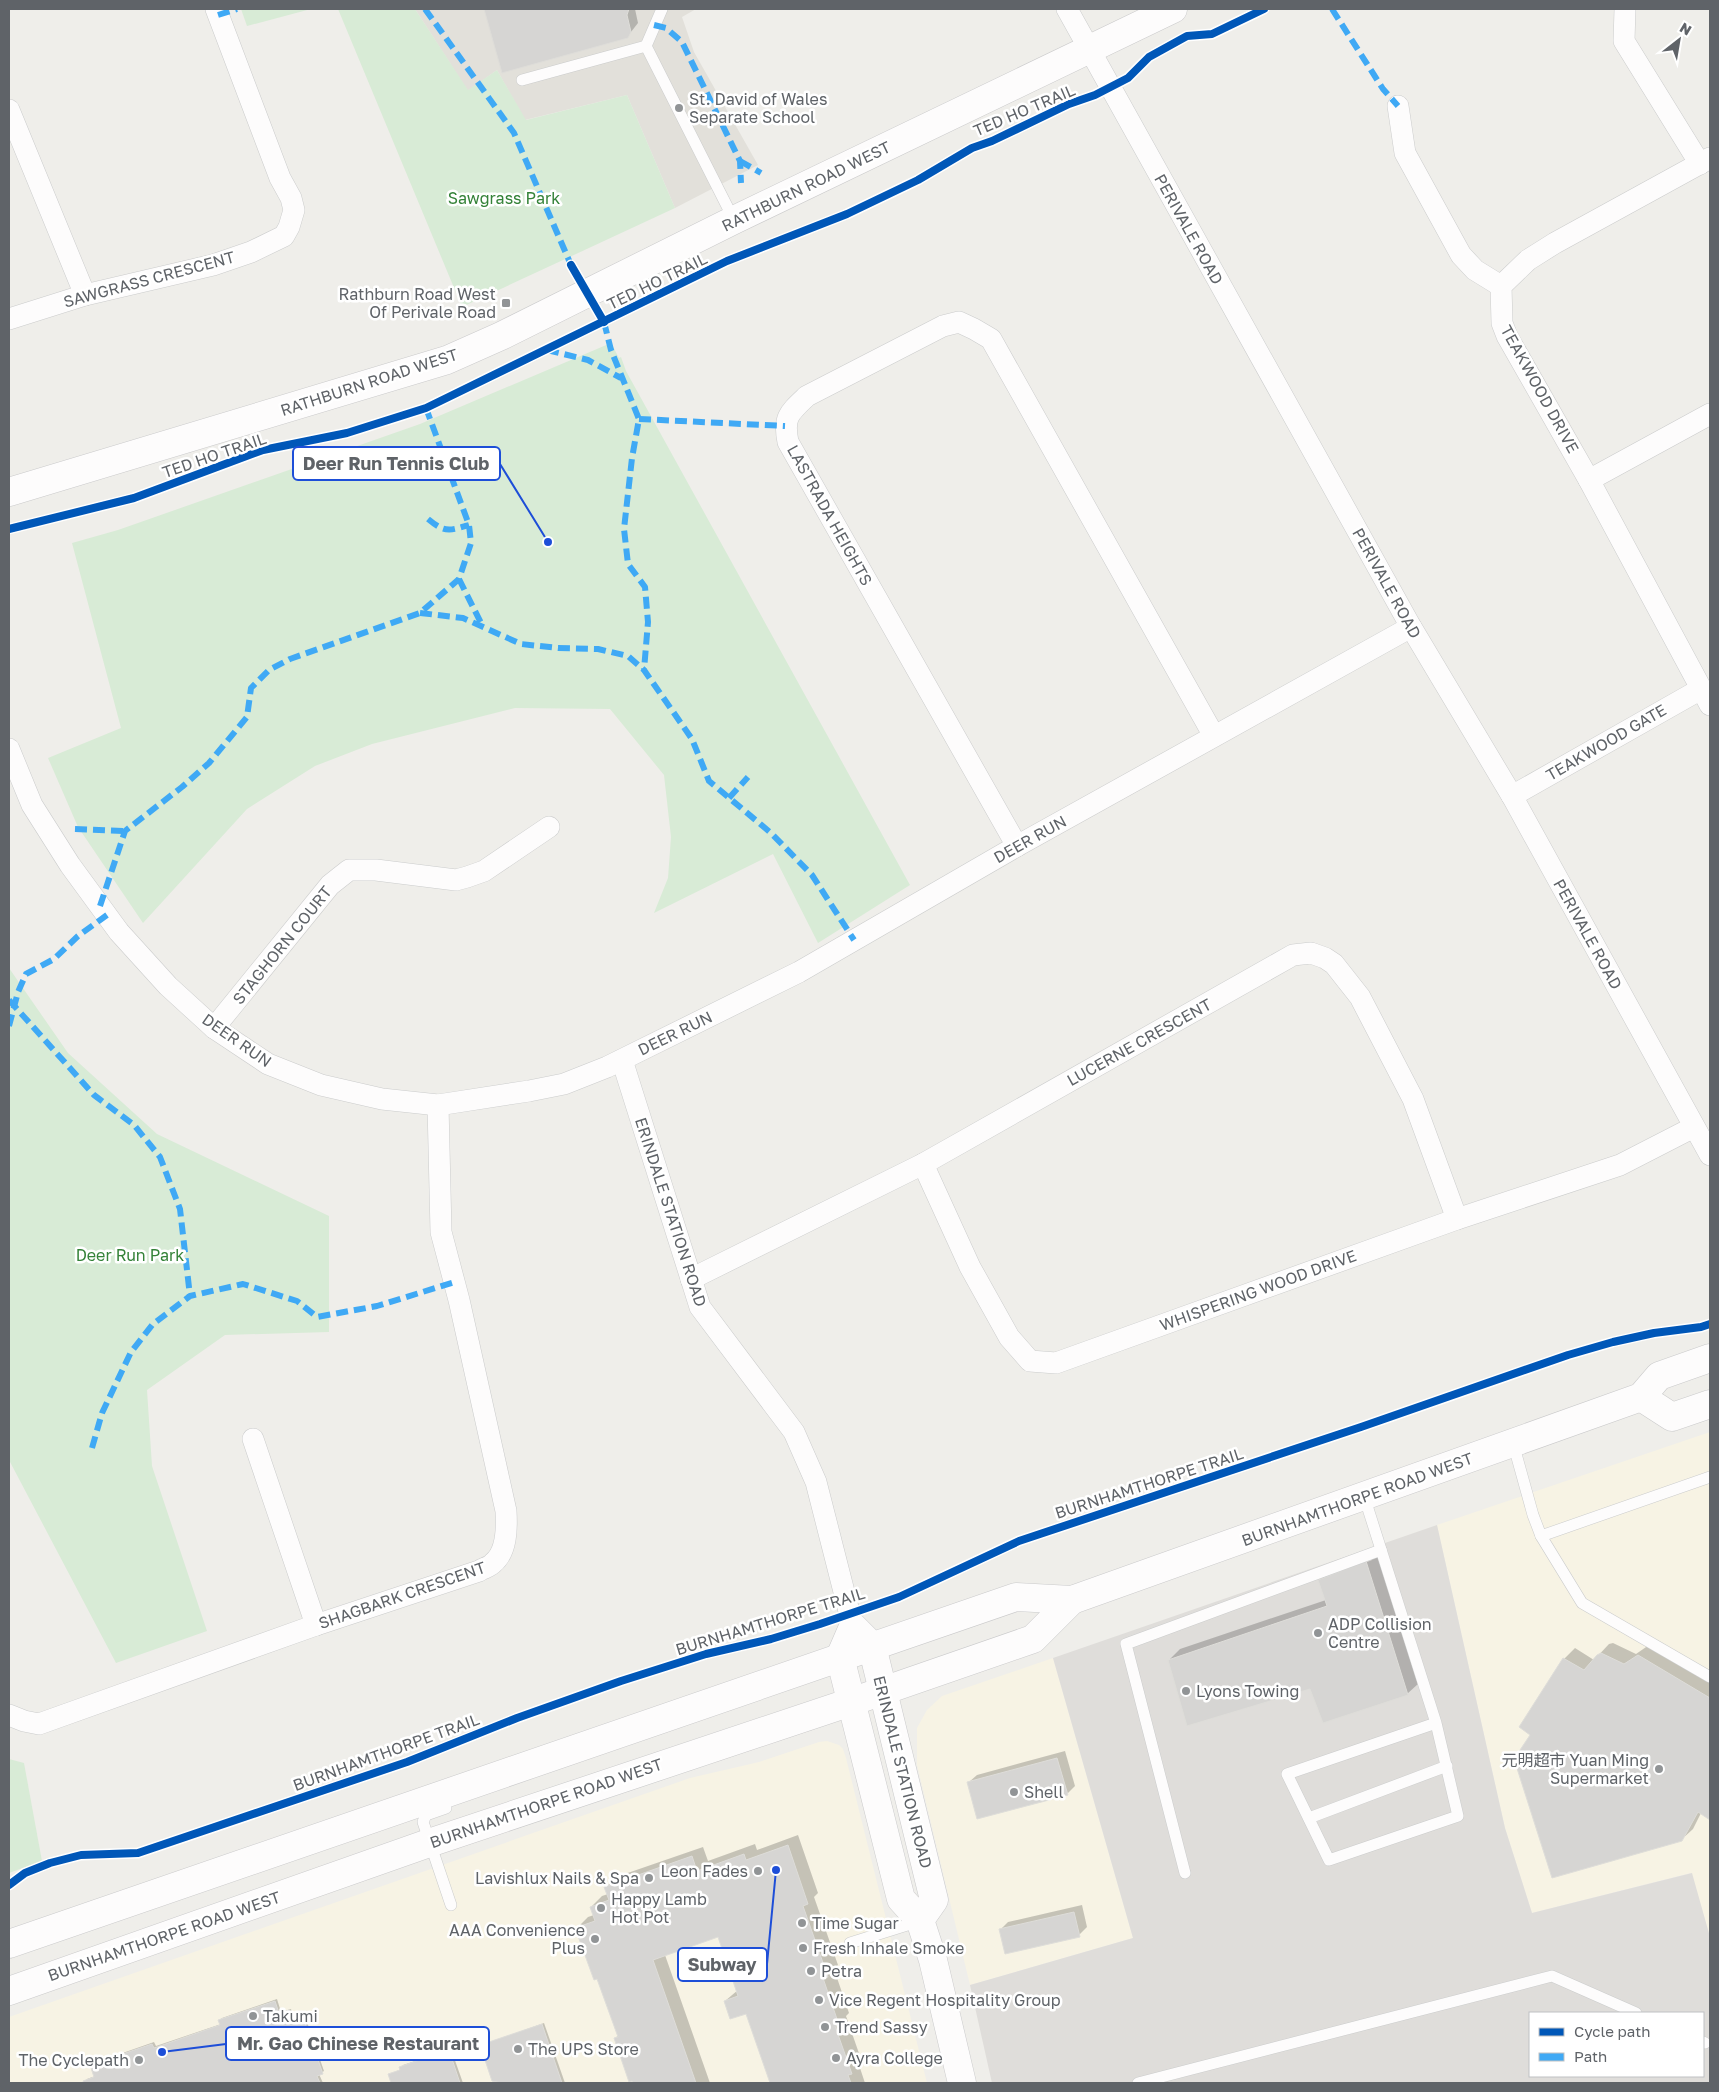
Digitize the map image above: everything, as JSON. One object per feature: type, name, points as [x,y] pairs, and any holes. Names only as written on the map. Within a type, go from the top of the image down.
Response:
[{"type":"main road","name":"RATHBURN ROAD WEST","points":[[9,492],[447,360],[501,336],[734,220],[1173,9]]},
{"type":"main road","points":[[1710,1358],[1659,1376],[1642,1397],[1672,1417],[1710,1404]]},
{"type":"main road","name":"BURNHAMTHORPE ROAD WEST","points":[[9,1944],[515,1776],[840,1657],[1016,1597],[1072,1600],[1642,1397]]},
{"type":"main road","name":"BURNHAMTHORPE ROAD WEST","points":[[9,1991],[429,1843],[1033,1639],[1072,1600]]},
{"type":"main road","name":"ERINDALE STATION ROAD","points":[[853,1626],[872,1646],[934,1900],[920,1920]]},
{"type":"main road","points":[[840,1657],[853,1626]]},
{"type":"main road","name":"ERINDALE STATION ROAD","points":[[840,1657],[900,1899],[920,1920],[933,1960],[962,2083]]},
{"type":"street","name":"SAWGRASS CRESCENT","points":[[9,320],[85,295],[213,265],[250,252],[284,236],[294,210],[291,198],[280,178],[216,9]]},
{"type":"street","name":"PERIVALE ROAD","points":[[1066,9],[1411,628],[1512,796],[1710,1155]]},
{"type":"street","points":[[1398,106],[1405,153],[1462,255],[1475,270],[1502,286],[1528,260],[1548,247],[1705,161],[1624,41],[1625,9]]},
{"type":"street","points":[[9,110],[85,295]]},
{"type":"street","name":"TEAKWOOD DRIVE","points":[[1502,286],[1502,323],[1507,336],[1590,480],[1706,697]]},
{"type":"street","name":"LASTRADA HEIGHTS","points":[[1017,846],[788,442],[785,426],[791,410],[806,396],[943,326],[959,322],[991,339],[1214,736]]},
{"type":"street","points":[[1590,480],[1710,414]]},
{"type":"street","name":"DEER RUN","points":[[9,749],[32,805],[70,865],[119,932],[168,986],[214,1028],[268,1064],[321,1085],[382,1099],[438,1104],[492,1098],[564,1084],[622,1060],[799,972],[1017,846],[1411,628]]},
{"type":"street","name":"TEAKWOOD GATE","points":[[1512,796],[1706,697]]},
{"type":"street","name":"STAGHORN COURT","points":[[214,1028],[330,885],[349,870],[376,870],[424,877],[461,879],[484,871],[549,827]]},
{"type":"street","name":"LUCERNE CRESCENT","points":[[691,1279],[923,1164],[1293,955],[1312,953],[1334,964],[1360,997],[1413,1099],[1457,1219]]},
{"type":"street","name":"ERINDALE STATION ROAD","points":[[622,1060],[700,1307],[794,1432],[816,1482],[853,1626]]},
{"type":"street","name":"SHAGBARK CRESCENT","points":[[9,1715],[39,1724],[316,1625],[479,1571],[494,1563],[501,1551],[507,1532],[506,1511],[459,1300],[441,1232],[438,1104]]},
{"type":"street","name":"WHISPERING WOOD DRIVE","points":[[923,1164],[974,1274],[1009,1337],[1030,1361],[1056,1363],[1457,1219],[1620,1165],[1694,1127]]},
{"type":"street","points":[[253,1440],[316,1625]]},
{"type":"lane","points":[[646,46],[662,9]]},
{"type":"lane","points":[[522,80],[646,46]]},
{"type":"lane","points":[[646,46],[734,220]]},
{"type":"lane","points":[[1514,1443],[1533,1515],[1541,1536],[1582,1603],[1710,1677]]},
{"type":"lane","points":[[1541,1536],[1710,1477]]},
{"type":"lane","points":[[1364,1496],[1436,1723],[1458,1816],[1329,1860],[1287,1774],[1436,1723]]},
{"type":"lane","points":[[1184,1873],[1126,1644],[1381,1550]]},
{"type":"lane","points":[[1309,1818],[1447,1766]]},
{"type":"lane","points":[[451,1904],[423,1822],[426,1815],[459,1804]]},
{"type":"lane","points":[[850,1943],[920,1920]]},
{"type":"lane","points":[[1138,2083],[1552,1976],[1634,2012]]},
{"type":"shaded area","name":"St. David of Wales Separate School","points":[[415,9],[696,9],[682,17],[694,52],[758,165],[675,208],[627,95],[525,120],[497,70],[468,91]]},
{"type":"shaded area","points":[[1710,1432],[1710,1937],[1691,1873],[1532,1913],[1505,1828],[1437,1525]]},
{"type":"shaded area","points":[[1437,1525],[1505,1828],[1532,1913],[1692,1873],[1710,1937],[1710,2083],[992,2083],[970,1985],[1133,1938],[1053,1658]]},
{"type":"shaded area","points":[[1053,1658],[1133,1938],[970,1985],[917,1765],[917,1728],[927,1710],[942,1696]]},
{"type":"shaded area","points":[[827,1741],[839,1745],[843,1749],[846,1758],[927,2083],[9,2083],[9,2017],[690,1778],[759,1762]]},
{"type":"green space","points":[[241,9],[311,9],[247,26]]},
{"type":"green space","name":"Sawgrass Park","points":[[338,9],[415,9],[468,90],[497,70],[526,120],[627,95],[675,208],[462,307]]},
{"type":"green space","points":[[611,343],[619,358],[621,357],[626,371],[910,885],[818,943],[773,854],[654,913],[668,878],[671,837],[664,775],[610,709],[515,708],[372,744],[315,766],[247,809],[143,923],[78,827],[48,758],[121,728],[72,543],[118,530],[420,424]]},
{"type":"green space","name":"Deer Run Park","points":[[9,968],[68,1053],[157,1134],[329,1216],[329,1332],[225,1335],[147,1390],[152,1466],[207,1631],[116,1663],[9,1460]]},
{"type":"green space","points":[[9,1759],[24,1763],[42,1861],[9,1873]]},
{"type":"building","points":[[484,9],[629,9],[627,15],[631,32],[628,38],[502,73]]},
{"type":"building","name":"ADP Collision Centre","points":[[1366,1561],[1408,1695],[1323,1723],[1310,1689],[1187,1726],[1168,1660],[1327,1606],[1318,1580]]},
{"type":"building","points":[[1601,1653],[1624,1664],[1638,1655],[1710,1698],[1710,1820],[1698,1812],[1682,1841],[1552,1878],[1514,1759],[1530,1735],[1519,1727],[1563,1658],[1584,1670]]},
{"type":"building","points":[[1057,1758],[1068,1795],[977,1819],[967,1782]]},
{"type":"building","points":[[788,1845],[808,1904],[803,1906],[828,1977],[823,1978],[839,2025],[835,2026],[852,2074],[848,2075],[851,2083],[770,2083],[746,2014],[730,2019],[724,2001],[738,1996],[718,1937],[653,1960],[696,2083],[629,2082],[614,2038],[618,2037],[597,1979],[594,1980],[575,1928],[595,1921],[590,1907],[609,1900],[604,1887],[692,1856],[697,1871],[744,1854],[746,1860]]},
{"type":"building","points":[[1074,1912],[1080,1937],[1005,1954],[999,1929]]},
{"type":"building","points":[[275,2001],[279,2013],[289,2010],[293,2023],[304,2020],[323,2074],[317,2076],[320,2083],[84,2083],[83,2081],[94,2077],[90,2065],[152,2044],[154,2048],[220,2025],[218,2020]]},
{"type":"building","points":[[542,2024],[562,2083],[502,2083],[492,2081],[480,2045]]},
{"type":"building","points":[[450,2053],[460,2083],[391,2083],[388,2074],[400,2070],[399,2067],[437,2054],[438,2057]]},
{"type":"marked path","points":[[218,15],[237,9]]},
{"type":"marked path","points":[[425,9],[514,133],[571,265]]},
{"type":"marked path","points":[[1332,9],[1383,89],[1398,106]]},
{"type":"marked path","points":[[654,25],[666,28],[682,42],[740,161],[741,183]]},
{"type":"marked path","points":[[740,161],[761,173]]},
{"type":"marked path","points":[[604,322],[611,350],[639,419],[632,458],[624,529],[628,564],[645,587],[648,622],[644,670]]},
{"type":"marked path","points":[[547,350],[588,360],[621,378]]},
{"type":"marked path","points":[[100,906],[125,831],[182,787],[209,763],[247,717],[251,688],[269,670],[290,659],[420,613],[459,579],[471,543],[469,525],[426,408]]},
{"type":"marked path","points":[[639,419],[785,426]]},
{"type":"marked path","points":[[428,519],[447,530],[469,525]]},
{"type":"marked path","points":[[459,579],[482,625]]},
{"type":"marked path","points":[[420,613],[463,618],[521,644],[558,648],[598,649],[628,656],[644,670],[692,739],[709,781],[771,833],[812,875],[854,940]]},
{"type":"marked path","points":[[729,798],[748,777]]},
{"type":"marked path","points":[[75,829],[125,831]]},
{"type":"marked path","points":[[9,1026],[18,992],[26,974],[54,959],[78,936],[107,915]]},
{"type":"marked path","points":[[9,1000],[94,1095],[134,1125],[160,1157],[180,1209],[190,1296]]},
{"type":"marked path","points":[[92,1448],[102,1413],[131,1352],[153,1324],[190,1296],[243,1284],[297,1301],[317,1317],[377,1306],[455,1282]]},
{"type":"cycle path","name":"TED HO TRAIL","points":[[9,529],[134,498],[263,450],[347,433],[426,408],[727,261],[847,214],[918,180],[972,148],[992,141],[1069,104],[1095,95],[1128,78],[1149,57],[1187,36],[1212,34],[1264,9]]},
{"type":"cycle path","points":[[571,265],[604,322]]},
{"type":"cycle path","name":"BURNHAMTHORPE TRAIL","points":[[9,1885],[25,1873],[50,1863],[81,1855],[138,1853],[407,1762],[517,1718],[621,1681],[706,1654],[771,1639],[820,1624],[899,1597],[1019,1541],[1361,1427],[1568,1355],[1654,1333],[1701,1327],[1710,1324]]},
{"type":"place","name":"St. David of Wales Separate School","points":[[679,108]]},
{"type":"place","name":"Rathburn Road West Of Perivale Road","points":[[506,303]]},
{"type":"place","name":"Deer Run Tennis Club","points":[[548,542]]},
{"type":"place","name":"ADP Collision Centre","points":[[1318,1633]]},
{"type":"place","name":"Lyons Towing","points":[[1186,1691]]},
{"type":"place","name":"元明超市 Yuan Ming Supermarket","points":[[1659,1769]]},
{"type":"place","name":"Shell","points":[[1014,1792]]},
{"type":"place","name":"Subway","points":[[776,1870]]},
{"type":"place","name":"Leon Fades","points":[[758,1871]]},
{"type":"place","name":"Lavishlux Nails & Spa","points":[[649,1878]]},
{"type":"place","name":"Happy Lamb Hot Pot","points":[[601,1908]]},
{"type":"place","name":"Time Sugar","points":[[802,1923]]},
{"type":"place","name":"AAA Convenience Plus","points":[[595,1939]]},
{"type":"place","name":"Fresh Inhale Smoke","points":[[803,1948]]},
{"type":"place","name":"Petra","points":[[811,1971]]},
{"type":"place","name":"Vice Regent Hospitality Group","points":[[819,2000]]},
{"type":"place","name":"Takumi","points":[[253,2016]]},
{"type":"place","name":"Trend Sassy","points":[[825,2027]]},
{"type":"place","name":"The UPS Store","points":[[518,2049]]},
{"type":"place","name":"Mr. Gao Chinese Restaurant","points":[[162,2052]]},
{"type":"place","name":"Ayra College","points":[[836,2058]]},
{"type":"place","name":"The Cyclepath","points":[[139,2060]]}]
